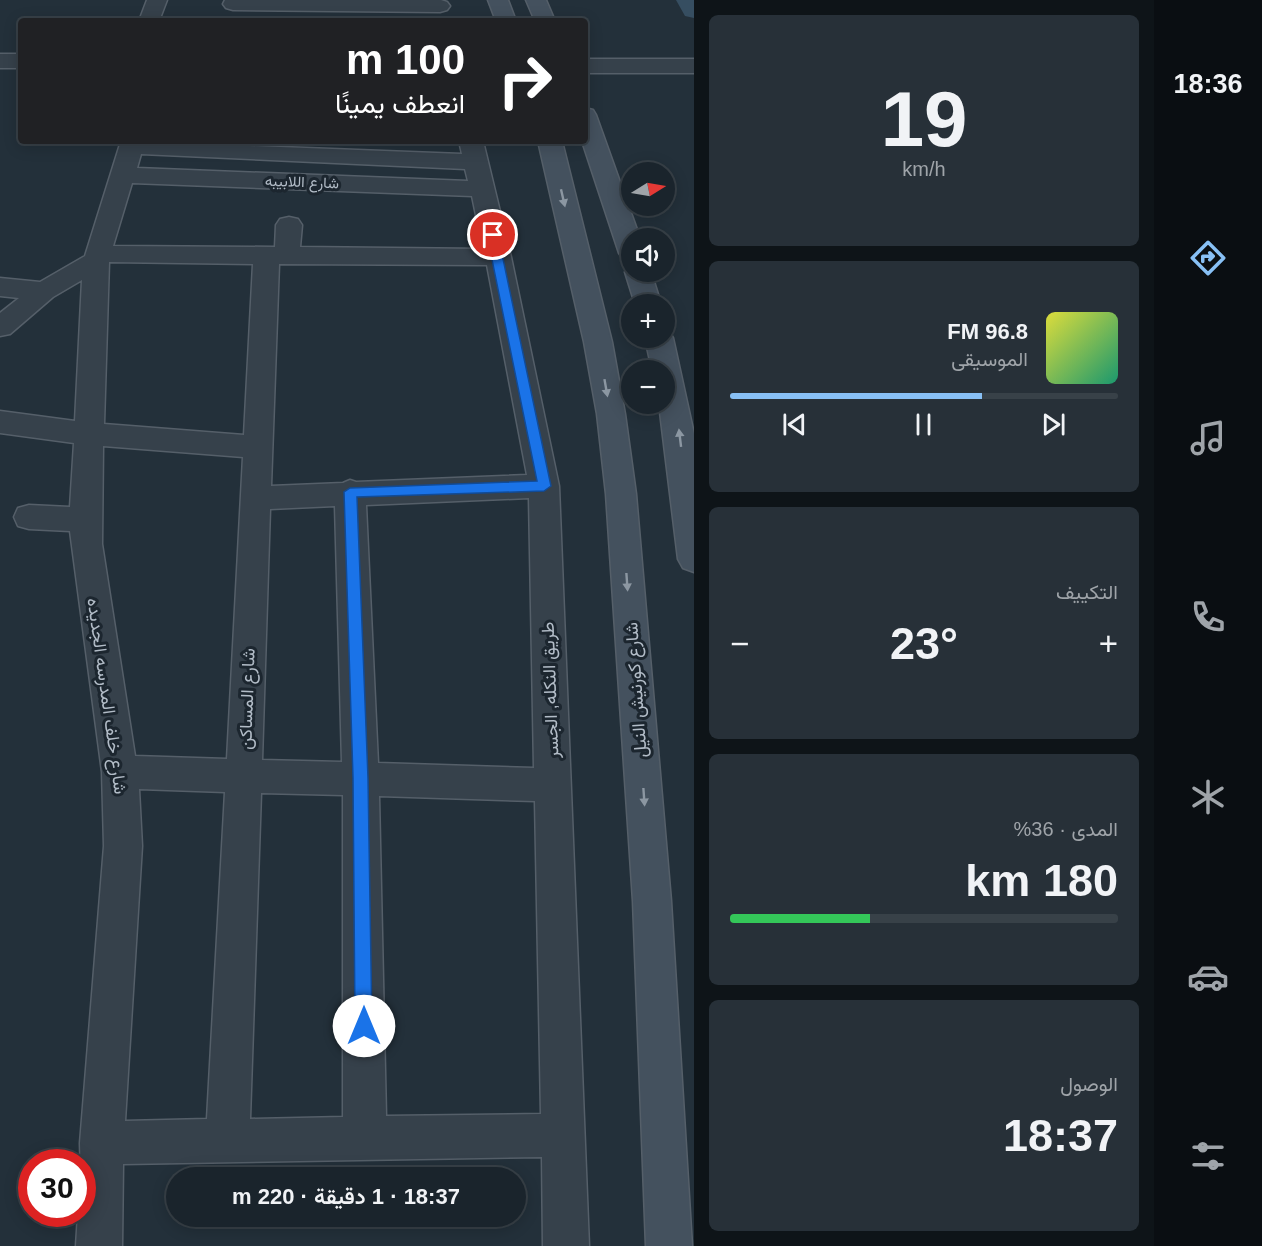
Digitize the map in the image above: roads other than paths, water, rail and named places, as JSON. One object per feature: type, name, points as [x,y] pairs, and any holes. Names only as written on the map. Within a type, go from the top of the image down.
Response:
[{"type":"main road","points":[[498,0],[505,18]]},
{"type":"main road","points":[[536,0],[544,18]]},
{"type":"main road","points":[[588,124],[623,228]]},
{"type":"main road","name":"شارع كورنيش النيل","points":[[550,144],[598,342],[611,414],[621,494],[652,901],[669,1246]]},
{"type":"main road","points":[[661,348],[677,418],[693,559]]},
{"type":"street","points":[[150,18],[157,0]]},
{"type":"street","points":[[231,8],[441,9]]},
{"type":"street","points":[[0,61],[18,61]]},
{"type":"street","points":[[588,66],[693,66]]},
{"type":"street","points":[[132,144],[337,149],[476,164]]},
{"type":"street","name":"شارع خلف المدرسه الجديده","points":[[99,1246],[102,1143],[123,846],[120,772],[86,544],[85,520],[97,258],[132,144]]},
{"type":"street","name":"شارع اللابيبه","points":[[122,175],[476,164]]},
{"type":"street","name":"طريق النكله, الجسر","points":[[476,164],[498,257],[544,486],[566,1246]]},
{"type":"street","name":"شارع المساكن","points":[[228,1141],[258,447],[276,256],[289,225]]},
{"type":"street","points":[[0,327],[44,291],[97,258],[498,257]]},
{"type":"street","points":[[0,287],[44,291]]},
{"type":"street","points":[[0,422],[89,434],[258,447]]},
{"type":"street","points":[[255,498],[350,492],[544,486]]},
{"type":"street","points":[[350,492],[361,778],[365,1138]]},
{"type":"street","points":[[29,517],[85,520]]},
{"type":"street","points":[[120,772],[553,785]]},
{"type":"street","points":[[102,1143],[563,1135]]},
{"type":"waterway","points":[[688,0],[694,11]]}]
